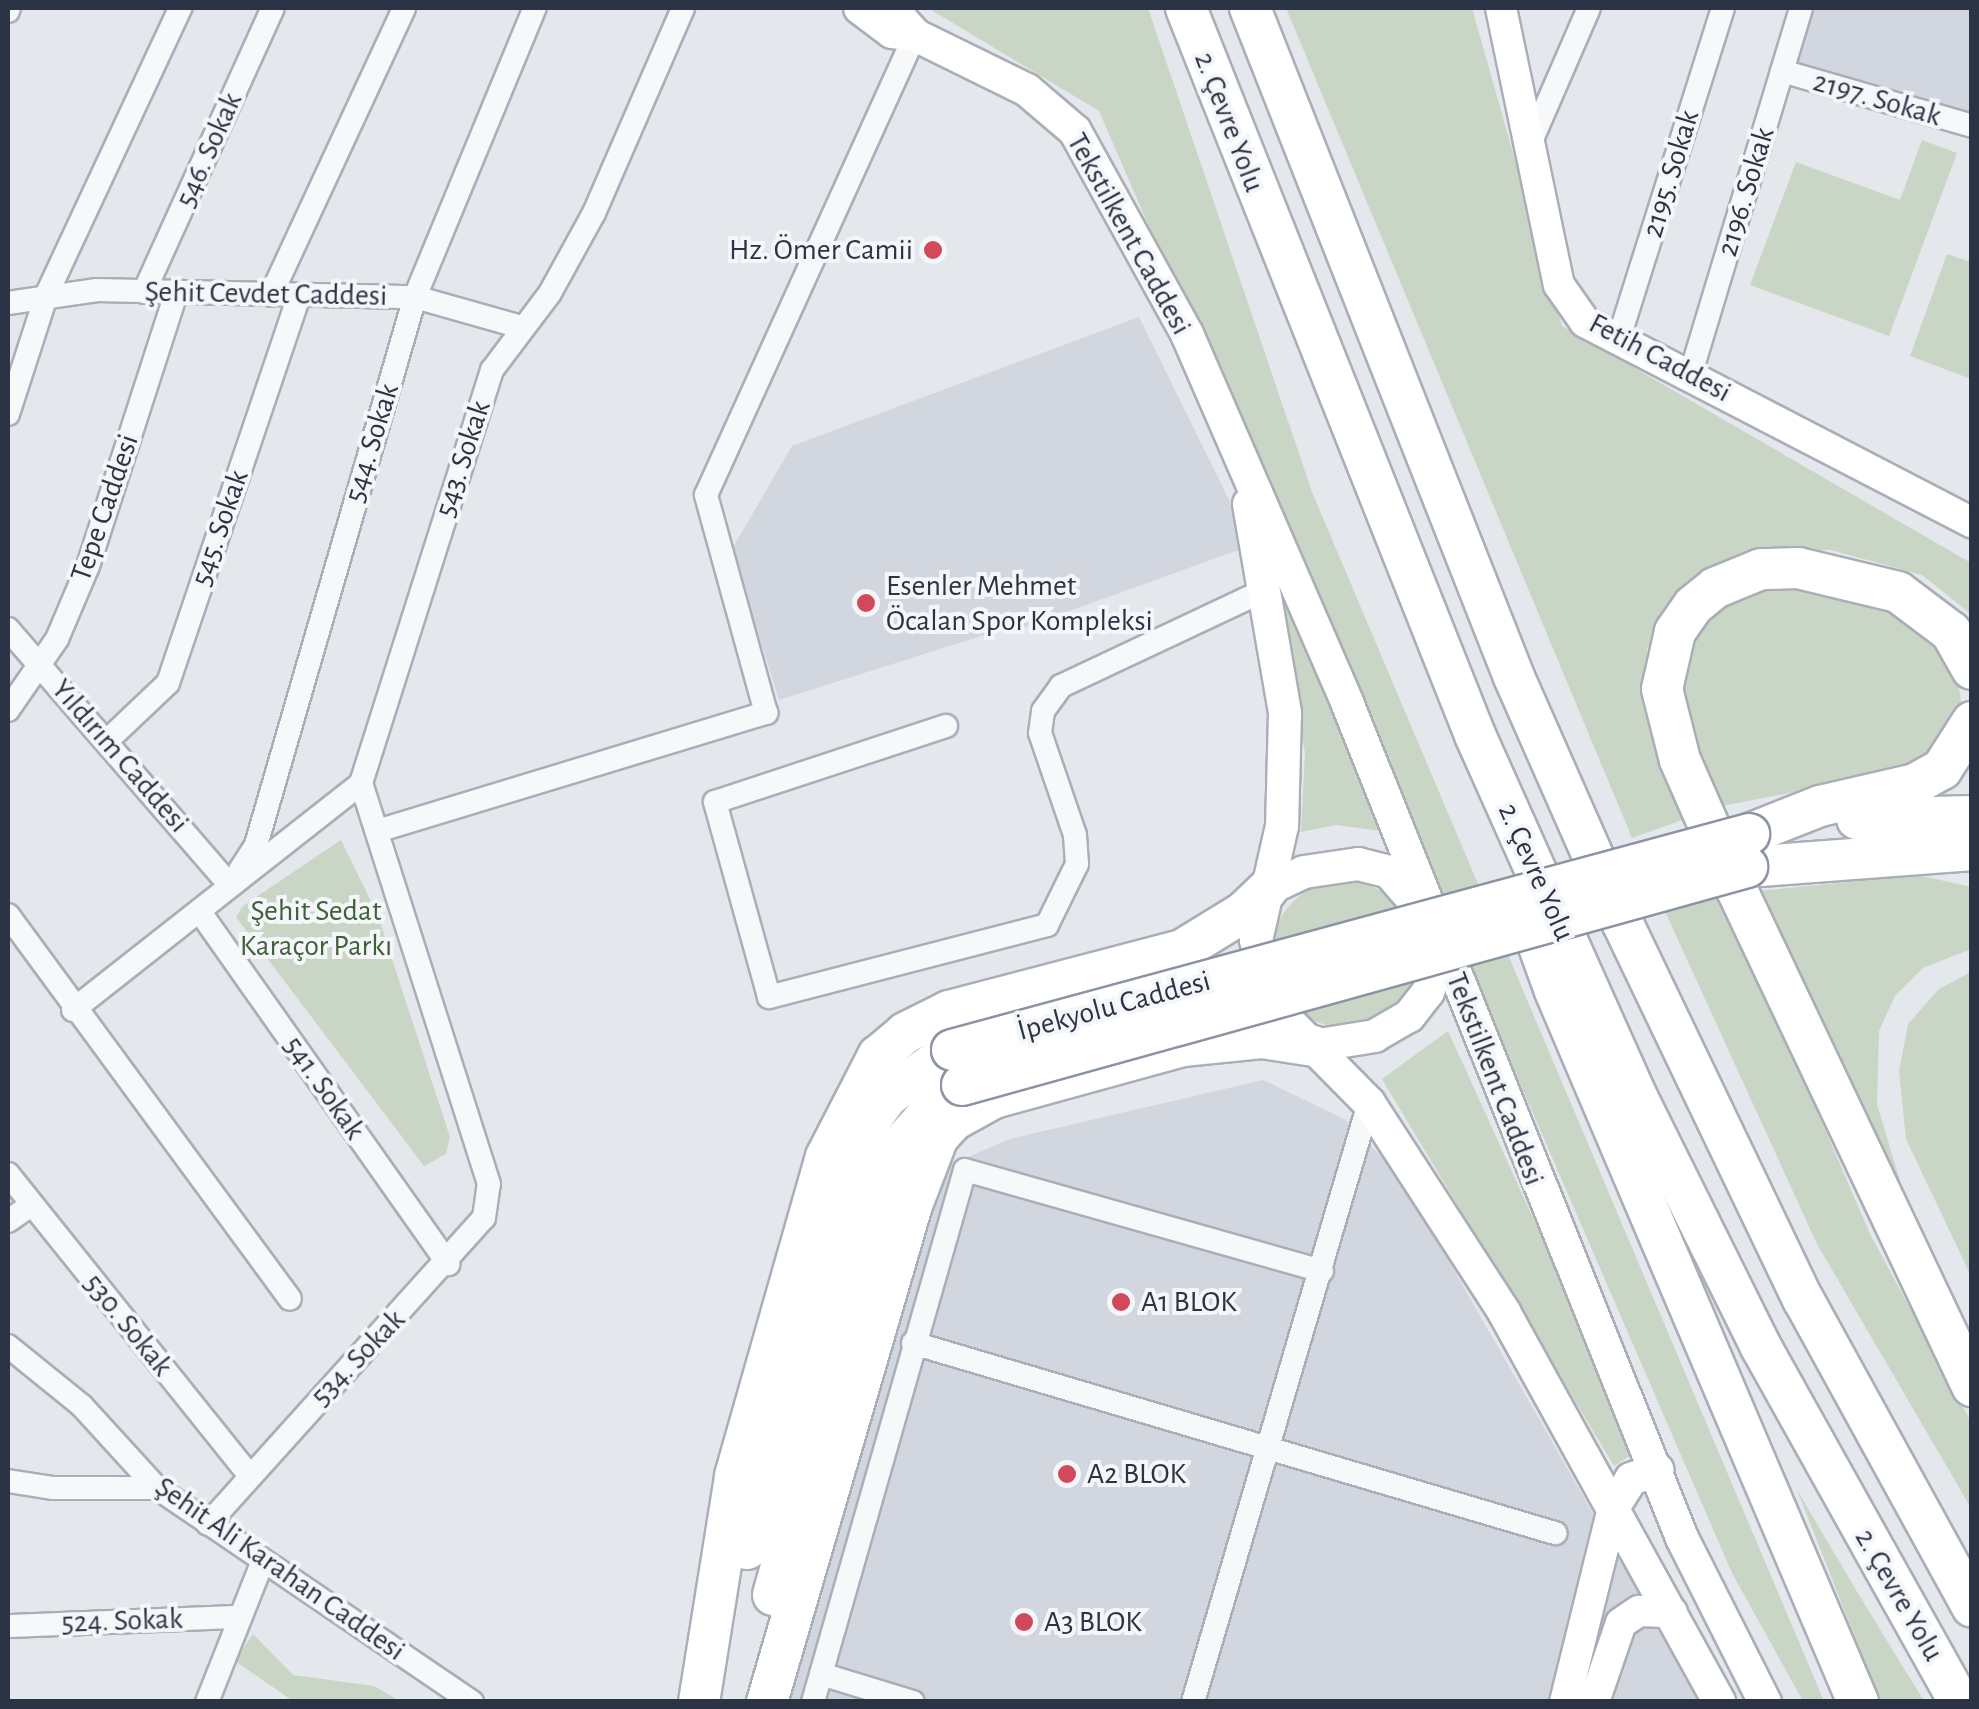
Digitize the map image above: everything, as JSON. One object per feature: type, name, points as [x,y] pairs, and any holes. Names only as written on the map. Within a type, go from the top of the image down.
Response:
[{"type":"highway","name":"2. Çevre Yolu","points":[[1186,8],[1475,734],[1638,1099],[1761,1348],[1959,1702]]},
{"type":"highway","name":"2. Çevre Yolu","points":[[1250,8],[1507,659],[1623,924],[1803,1300],[1972,1607]]},
{"type":"highway","points":[[1972,669],[1952,632],[1898,592],[1798,568],[1761,569],[1715,588],[1693,606],[1674,632],[1662,689],[1680,760],[1730,874],[1972,1386]]},
{"type":"highway","points":[[1748,850],[1820,806],[1915,784],[1942,769],[1972,722]]},
{"type":"highway","points":[[1475,734],[1554,991],[1858,1702]]},
{"type":"highway","name":"İpekyolu Caddesi","points":[[710,1702],[757,1509],[865,1134],[888,1096],[957,1067],[1748,850],[1909,814],[1972,816]]},
{"type":"highway","name":"İpekyolu Caddesi","points":[[1748,850],[1972,850]]},
{"type":"highway","points":[[700,1702],[736,1476],[826,1157],[878,1056],[905,1032],[949,1011],[1182,950],[1244,912],[1268,889]]},
{"type":"highway","points":[[767,1702],[912,1205],[938,1137],[954,1120],[994,1098],[1183,1046],[1262,1038],[1313,1046]]},
{"type":"highway","name":"İpekyolu Caddesi","points":[[748,1702],[790,1523],[898,1148],[957,1067]]},
{"type":"main road","name":"Tekstilkent Caddesi","points":[[860,8],[892,32],[911,21],[1027,90],[1075,131],[1187,334],[1240,450],[1567,1262],[1658,1470],[1672,1511],[1720,1622],[1765,1702]]},
{"type":"main road","points":[[891,8],[911,21]]},
{"type":"main road","name":"Fetih Caddesi","points":[[1500,8],[1559,285],[1585,322],[1972,522]]},
{"type":"main road","name":"Tekstilkent Caddesi","points":[[1240,450],[1284,713],[1287,780],[1268,889]]},
{"type":"main road","points":[[1313,1046],[1375,1036],[1408,1016],[1428,992],[1437,965],[1434,924],[1389,872],[1358,864],[1304,872],[1268,889],[1256,940],[1266,983],[1281,1014],[1369,1104],[1504,1312],[1719,1702]]},
{"type":"main road","points":[[1565,1702],[1630,1479],[1658,1470]]},
{"type":"main road","points":[[1620,1520],[1654,1531],[1672,1511]]},
{"type":"main road","points":[[1594,1702],[1621,1623],[1639,1611],[1672,1612]]},
{"type":"street","points":[[8,414],[46,296],[180,8]]},
{"type":"street","name":"546. Sokak","points":[[144,292],[273,8]]},
{"type":"street","points":[[271,295],[404,8]]},
{"type":"street","name":"544. Sokak","points":[[230,886],[256,845],[415,297],[535,8]]},
{"type":"street","name":"543. Sokak","points":[[361,783],[492,370],[550,293],[594,213],[683,8]]},
{"type":"street","points":[[1529,146],[1589,8]]},
{"type":"street","name":"2195. Sokak","points":[[1618,341],[1723,8]]},
{"type":"street","name":"2196. Sokak","points":[[1690,376],[1801,8]]},
{"type":"street","points":[[73,1010],[361,783],[377,832],[766,713],[706,495],[911,21]]},
{"type":"street","name":"2197. Sokak","points":[[1782,71],[1972,126]]},
{"type":"street","name":"Şehit Cevdet Caddesi","points":[[8,303],[46,296],[144,292],[415,297],[521,327]]},
{"type":"street","name":"Tepe Caddesi","points":[[8,710],[40,663],[88,566],[176,293]]},
{"type":"street","name":"545. Sokak","points":[[109,739],[168,684],[298,296]]},
{"type":"street","points":[[946,726],[715,802],[769,997],[1048,925],[1077,864],[1075,835],[1040,732],[1044,711],[1062,686],[1264,590]]},
{"type":"street","name":"Yıldırım Caddesi","points":[[8,629],[109,739],[230,886]]},
{"type":"street","name":"534. Sokak","points":[[208,1524],[448,1264],[484,1218],[490,1184],[377,832]]},
{"type":"street","name":"541. Sokak","points":[[200,912],[448,1264]]},
{"type":"street","points":[[8,916],[73,1010],[290,1299]]},
{"type":"street","points":[[1194,1702],[1369,1104]]},
{"type":"street","points":[[813,1702],[912,1343],[965,1170],[1322,1270]]},
{"type":"street","name":"530. Sokak","points":[[8,1174],[249,1476]]},
{"type":"street","points":[[8,1221],[31,1205]]},
{"type":"street","points":[[912,1343],[1554,1533]]},
{"type":"street","name":"Şehit Ali Karahan Caddesi","points":[[8,1346],[82,1406],[157,1488],[262,1563],[472,1702]]},
{"type":"street","points":[[8,1481],[52,1488],[157,1488]]},
{"type":"street","points":[[207,1702],[236,1618],[262,1563]]},
{"type":"street","name":"524. Sokak","points":[[8,1626],[236,1618]]},
{"type":"street","points":[[821,1674],[913,1702]]},
{"type":"shaded area","points":[[1815,8],[1971,8],[1971,118],[1797,66]]},
{"type":"shaded area","points":[[1139,317],[1235,512],[1244,548],[1014,631],[1000,630],[779,700],[732,549],[792,446]]},
{"type":"shaded area","points":[[1263,1080],[1344,1119],[1399,1174],[1700,1701],[789,1702],[947,1166],[1010,1139]]},
{"type":"green space","points":[[928,8],[1148,8],[1312,492],[1824,1701],[1803,1701],[1732,1573],[1099,111]]},
{"type":"green space","points":[[1286,8],[1472,8],[1562,326],[1971,563],[1971,614],[1922,575],[1831,550],[1764,550],[1687,581],[1647,649],[1646,695],[1688,818],[1632,838]]},
{"type":"green space","points":[[1922,140],[1957,153],[1889,336],[1750,285],[1796,162],[1900,200]]},
{"type":"green space","points":[[1947,254],[1971,262],[1971,379],[1910,356]]},
{"type":"green space","points":[[1281,578],[1382,831],[1336,825],[1301,832],[1305,754]]},
{"type":"green space","points":[[1782,581],[1870,594],[1927,626],[1957,673],[1961,701],[1948,738],[1914,769],[1722,806],[1687,726],[1680,689],[1695,631],[1745,591]]},
{"type":"green space","name":"Şehit Sedat Karaçor Parkı","points":[[341,840],[378,916],[450,1137],[446,1154],[424,1166],[236,917],[243,906]]},
{"type":"green space","points":[[1918,875],[1971,887],[1971,949],[1923,968],[1895,996],[1879,1031],[1877,1104],[1903,1191],[1759,891]]},
{"type":"green space","points":[[1344,881],[1372,887],[1395,903],[1411,926],[1417,954],[1411,982],[1395,1005],[1372,1021],[1344,1027],[1316,1021],[1293,1005],[1277,982],[1271,954],[1277,926],[1293,903],[1316,887]]},
{"type":"green space","points":[[1721,888],[1870,1234],[1971,1422],[1971,1508],[1817,1244],[1663,907]]},
{"type":"green space","points":[[1971,972],[1971,1276],[1906,1139],[1899,1071],[1908,1024],[1939,989]]},
{"type":"green space","points":[[1448,1031],[1595,1354],[1631,1455],[1614,1466],[1382,1079]]},
{"type":"green space","points":[[1797,1490],[1859,1595],[1924,1701],[1880,1701]]},
{"type":"green space","points":[[253,1634],[293,1675],[374,1686],[400,1701],[293,1701],[235,1661]]},
{"type":"place","name":"Hz. Ömer Camii","points":[[933,250]]},
{"type":"place","name":"Esenler Mehmet Öcalan Spor Kompleksi","points":[[866,603]]},
{"type":"place","name":"A1 BLOK","points":[[1121,1302]]},
{"type":"place","name":"A2 BLOK","points":[[1067,1474]]},
{"type":"place","name":"A3 BLOK","points":[[1024,1622]]}]
